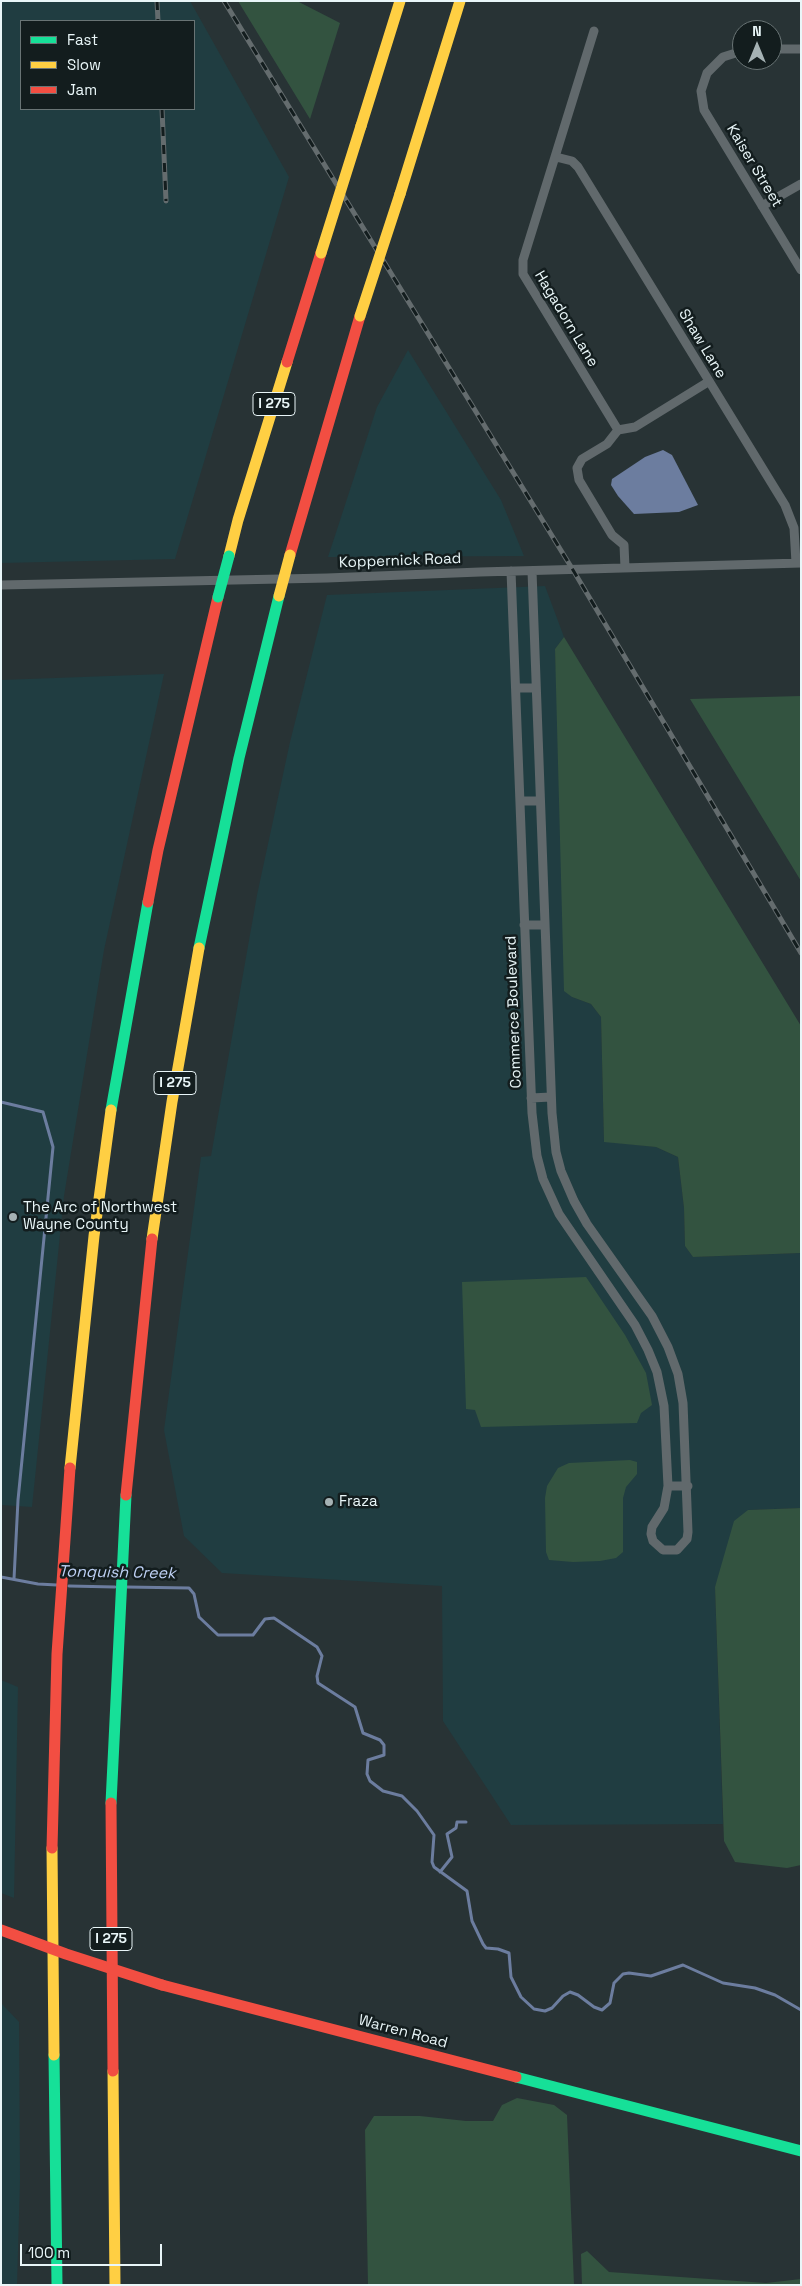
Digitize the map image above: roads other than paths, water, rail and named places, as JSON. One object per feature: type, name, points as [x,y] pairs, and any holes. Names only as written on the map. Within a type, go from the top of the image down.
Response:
[{"type":"main road","name":"I 275","points":[[57,2285],[52,1859],[53,1765],[61,1592],[80,1355],[111,1109],[158,850],[218,597],[241,510],[400,1]]},
{"type":"main road","name":"I 275","points":[[115,2285],[110,1821],[120,1579],[125,1505],[148,1263],[172,1102],[206,906],[238,758],[279,596],[360,316],[460,1]]},
{"type":"main road","name":"Warren Road","points":[[1,1930],[66,1954],[162,1984],[801,2151]]},
{"type":"street","name":"Hagadorn Lane","points":[[594,31],[523,260],[522,274],[618,430]]},
{"type":"street","points":[[782,49],[801,49]]},
{"type":"street","name":"Kaiser Street","points":[[732,54],[723,57],[707,73],[702,91],[704,110],[801,270]]},
{"type":"street","name":"Shaw Lane","points":[[556,157],[572,162],[578,167],[787,510],[794,528],[798,563]]},
{"type":"street","points":[[762,206],[801,184]]},
{"type":"street","points":[[625,568],[624,545],[612,535],[579,480],[577,468],[582,459],[607,444],[618,430],[635,427],[708,382]]},
{"type":"street","name":"Koppernick Road","points":[[1,585],[327,578],[798,563]]},
{"type":"street","name":"Commerce Boulevard","points":[[511,571],[534,1136],[541,1174],[550,1197],[571,1234],[635,1325],[654,1365],[664,1406],[668,1486],[664,1508],[652,1527],[652,1534],[653,1541],[663,1550],[677,1550],[687,1539],[688,1486],[683,1403],[672,1358],[652,1316],[587,1224],[570,1193],[558,1163],[551,1097],[532,571]]},
{"type":"street","points":[[516,688],[535,688]]},
{"type":"street","points":[[520,801],[539,801]]},
{"type":"street","name":"Commerce Boulevard","points":[[524,925],[544,924]]},
{"type":"street","name":"Commerce Boulevard","points":[[531,1098],[551,1097]]},
{"type":"street","points":[[571,1234],[587,1224]]},
{"type":"street","points":[[668,1486],[688,1486]]},
{"type":"water","points":[[663,450],[672,455],[698,505],[679,512],[634,514],[611,485],[612,479],[645,457]]},
{"type":"waterway","points":[[1,1102],[43,1112],[53,1147],[18,1500],[14,1579]]},
{"type":"waterway","name":"Tonquish Creek","points":[[1,1577],[38,1584],[57,1585]]},
{"type":"waterway","name":"Tonquish Creek","points":[[69,1586],[115,1587]]},
{"type":"waterway","name":"Tonquish Creek","points":[[126,1587],[189,1588],[194,1594],[199,1617],[218,1635],[253,1635],[265,1619],[274,1618],[317,1647],[322,1656],[317,1676],[318,1683],[355,1707],[363,1733],[380,1740],[384,1745],[384,1755],[368,1760],[367,1774],[370,1781],[383,1791],[402,1796],[417,1811],[434,1835],[432,1862],[434,1867],[467,1891],[472,1921],[483,1944],[486,1948],[498,1949],[509,1953],[511,1977],[521,1997],[534,2009],[545,2011],[552,2008],[563,1996],[570,1992],[602,2010],[610,2003],[614,1983],[623,1974],[651,1976],[683,1965],[723,1983],[755,1988],[775,1995],[801,2010]]},
{"type":"waterway","points":[[440,1872],[452,1857],[447,1834],[456,1828],[457,1822],[466,1822]]},
{"type":"railway","points":[[157,1],[158,20]]},
{"type":"railway","points":[[224,1],[573,570],[801,953]]},
{"type":"railway","points":[[162,110],[166,201]]},
{"type":"place","name":"The Arc of Northwest Wayne County","points":[[13,1217]]},
{"type":"place","name":"Fraza","points":[[329,1502]]}]
